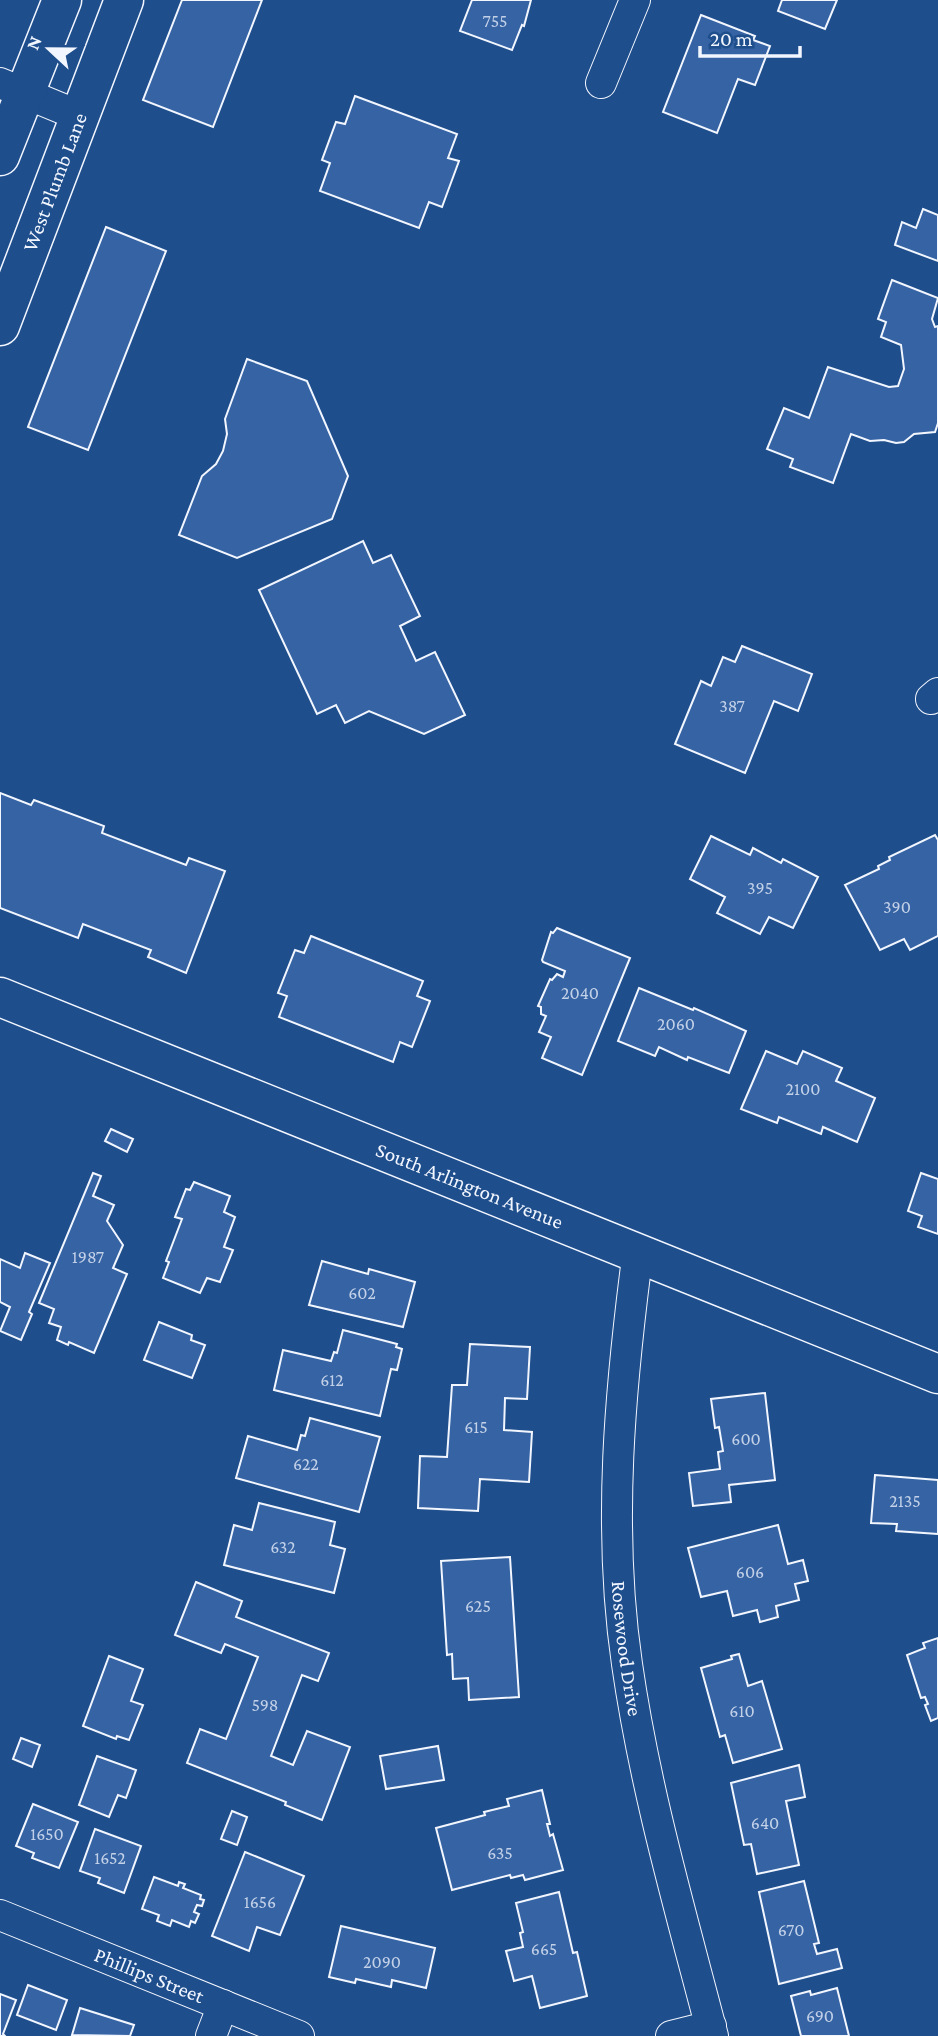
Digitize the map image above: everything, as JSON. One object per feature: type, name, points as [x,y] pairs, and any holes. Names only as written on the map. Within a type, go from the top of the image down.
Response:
[{"type":"street","points":[[0,156],[12,88],[62,0]]},
{"type":"street","name":"West Plumb Lane","points":[[0,326],[124,0]]},
{"type":"street","points":[[601,83],[635,0]]},
{"type":"street","points":[[12,88],[80,116]]},
{"type":"street","name":"South Arlington Avenue","points":[[0,997],[638,1251],[938,1374]]},
{"type":"street","name":"Rosewood Drive","points":[[638,1251],[622,1384],[617,1473],[618,1573],[627,1662],[643,1760],[712,2031]]},
{"type":"street","name":"Phillips Street","points":[[0,1915],[299,2036]]},
{"type":"street","points":[[211,2036],[223,2005]]},
{"type":"street","points":[[671,2036],[712,2031]]},
{"type":"building","points":[[182,0],[262,0],[213,127],[143,100]]},
{"type":"building","points":[[472,0],[531,0],[524,26],[522,25],[512,50],[460,31]]},
{"type":"building","points":[[782,0],[837,0],[825,29],[778,11]]},
{"type":"building","points":[[701,15],[755,36],[753,40],[770,46],[755,85],[738,79],[717,133],[663,112]]},
{"type":"building","points":[[355,96],[457,134],[448,158],[459,161],[442,207],[429,202],[419,228],[320,191],[330,163],[322,160],[336,122],[345,124]]},
{"type":"building","points":[[923,209],[938,215],[938,261],[895,245],[902,222],[916,228]]},
{"type":"building","points":[[106,227],[166,251],[88,450],[28,427]]},
{"type":"building","points":[[892,280],[938,298],[932,319],[935,327],[938,326],[938,423],[935,432],[914,434],[904,442],[896,443],[870,441],[851,434],[833,483],[790,467],[793,459],[767,449],[784,408],[809,418],[828,367],[889,387],[898,386],[904,369],[901,345],[881,337],[886,322],[878,319]]},
{"type":"building","points":[[247,359],[307,381],[348,476],[332,519],[237,558],[179,535],[202,476],[216,464],[223,451],[227,434],[225,419]]},
{"type":"building","points":[[363,541],[373,563],[391,555],[420,616],[400,626],[416,661],[435,652],[465,715],[424,734],[369,711],[345,723],[336,705],[317,714],[259,590]]},
{"type":"building","points":[[742,646],[812,674],[798,711],[774,701],[745,773],[675,744],[701,681],[711,686],[723,657],[735,662]]},
{"type":"building","points":[[0,793],[31,805],[34,800],[104,826],[102,833],[186,865],[189,858],[225,871],[186,973],[148,957],[151,950],[83,924],[78,938],[0,908]]},
{"type":"building","points":[[935,835],[938,840],[938,936],[910,950],[904,939],[880,950],[845,885],[879,869],[878,866],[890,860],[889,857]]},
{"type":"building","points":[[711,836],[750,855],[753,848],[781,863],[783,859],[818,877],[793,928],[769,917],[760,934],[717,913],[725,897],[690,879]]},
{"type":"building","points":[[557,928],[630,958],[582,1075],[542,1058],[551,1037],[539,1032],[546,1016],[541,1014],[541,1007],[538,1006],[550,979],[557,974],[563,977],[565,971],[542,960],[551,932]]},
{"type":"building","points":[[311,936],[423,981],[417,996],[430,1001],[412,1047],[400,1042],[393,1062],[279,1017],[287,996],[278,993],[295,950],[304,953]]},
{"type":"building","points":[[639,988],[746,1031],[729,1073],[688,1057],[687,1060],[659,1047],[655,1056],[618,1041]]},
{"type":"building","points":[[766,1051],[797,1064],[803,1051],[842,1068],[836,1081],[875,1098],[857,1142],[823,1127],[821,1134],[779,1117],[777,1123],[741,1109]]},
{"type":"building","points":[[111,1129],[133,1139],[127,1152],[105,1141]]},
{"type":"building","points":[[93,1173],[101,1176],[93,1196],[114,1205],[107,1221],[123,1245],[113,1268],[127,1274],[94,1353],[57,1340],[61,1327],[49,1323],[54,1309],[39,1303]]},
{"type":"building","points":[[921,1173],[938,1179],[938,1234],[918,1227],[922,1216],[908,1211]]},
{"type":"building","points":[[194,1182],[230,1196],[224,1212],[235,1217],[224,1247],[233,1250],[220,1282],[207,1278],[200,1293],[163,1278],[169,1262],[166,1261],[182,1219],[175,1217],[186,1189],[190,1190]]},
{"type":"building","points":[[25,1253],[50,1263],[29,1312],[32,1314],[21,1340],[0,1331],[10,1307],[0,1302],[0,1259],[20,1268]]},
{"type":"building","points":[[322,1261],[368,1274],[369,1269],[415,1282],[403,1327],[309,1305]]},
{"type":"building","points":[[159,1322],[192,1335],[191,1340],[205,1345],[192,1378],[144,1360]]},
{"type":"building","points":[[343,1330],[397,1344],[396,1347],[402,1349],[397,1370],[391,1369],[380,1416],[274,1390],[283,1350],[331,1361],[334,1352],[337,1353]]},
{"type":"building","points":[[470,1344],[530,1347],[527,1399],[505,1398],[504,1430],[532,1432],[529,1482],[480,1479],[478,1511],[418,1508],[420,1456],[447,1457],[452,1385],[467,1385]]},
{"type":"building","points":[[765,1393],[775,1480],[729,1485],[731,1502],[693,1506],[689,1473],[720,1469],[718,1452],[723,1451],[719,1427],[715,1428],[711,1399]]},
{"type":"building","points":[[310,1418],[380,1437],[359,1512],[236,1478],[248,1436],[297,1450],[301,1435],[305,1436]]},
{"type":"building","points":[[875,1475],[938,1480],[938,1534],[896,1531],[897,1524],[871,1523]]},
{"type":"building","points":[[259,1503],[335,1522],[330,1545],[345,1549],[334,1593],[224,1565],[234,1525],[252,1530]]},
{"type":"building","points":[[778,1525],[788,1564],[803,1560],[808,1581],[795,1584],[799,1600],[776,1606],[778,1617],[760,1622],[757,1610],[733,1616],[727,1591],[701,1597],[688,1548]]},
{"type":"building","points":[[510,1557],[519,1697],[469,1700],[468,1678],[453,1679],[452,1654],[447,1655],[441,1561]]},
{"type":"building","points":[[196,1582],[242,1601],[236,1617],[329,1653],[318,1681],[302,1675],[271,1756],[293,1765],[307,1731],[350,1747],[322,1820],[285,1805],[286,1802],[187,1763],[200,1729],[226,1739],[258,1657],[225,1644],[221,1653],[175,1635]]},
{"type":"building","points":[[938,1638],[938,1718],[931,1721],[925,1705],[928,1704],[925,1697],[921,1698],[907,1655],[925,1648],[923,1643]]},
{"type":"building","points":[[739,1654],[748,1686],[762,1681],[782,1749],[733,1763],[725,1735],[720,1737],[701,1668],[732,1659],[731,1656]]},
{"type":"building","points":[[109,1656],[143,1669],[131,1701],[143,1705],[129,1740],[117,1736],[116,1739],[83,1726]]},
{"type":"building","points":[[21,1738],[40,1745],[32,1767],[13,1759]]},
{"type":"building","points":[[438,1746],[444,1780],[386,1789],[380,1756]]},
{"type":"building","points":[[97,1756],[136,1770],[126,1798],[118,1795],[109,1817],[79,1805]]},
{"type":"building","points":[[799,1765],[805,1797],[786,1801],[799,1865],[757,1874],[751,1844],[744,1845],[731,1783]]},
{"type":"building","points":[[542,1790],[550,1836],[553,1834],[563,1870],[525,1880],[523,1875],[511,1878],[510,1875],[452,1890],[436,1828],[485,1815],[484,1812],[509,1806],[507,1799]]},
{"type":"building","points":[[33,1804],[78,1822],[59,1868],[32,1858],[34,1853],[16,1846]]},
{"type":"building","points":[[232,1811],[247,1817],[237,1845],[221,1839]]},
{"type":"building","points":[[95,1829],[141,1846],[124,1893],[98,1883],[100,1878],[80,1871]]},
{"type":"building","points":[[245,1852],[304,1876],[280,1935],[257,1927],[249,1951],[212,1936]]},
{"type":"building","points":[[154,1877],[178,1886],[179,1882],[185,1884],[183,1888],[201,1895],[200,1899],[204,1900],[202,1906],[197,1905],[194,1912],[199,1914],[195,1923],[191,1921],[189,1927],[172,1920],[170,1926],[157,1921],[159,1915],[142,1909]]},
{"type":"building","points":[[804,1881],[819,1943],[814,1944],[817,1954],[837,1949],[842,1968],[779,1984],[759,1892]]},
{"type":"building","points":[[559,1892],[573,1953],[577,1952],[587,1996],[540,2008],[532,1976],[514,1981],[506,1951],[523,1947],[520,1933],[523,1932],[516,1903]]},
{"type":"building","points":[[341,1926],[435,1948],[426,1988],[392,1980],[391,1987],[356,1979],[355,1983],[329,1977]]},
{"type":"building","points":[[28,1985],[67,2000],[56,2030],[17,2015]]},
{"type":"building","points":[[837,1988],[849,2036],[801,2036],[791,1996],[810,1991],[811,1995]]},
{"type":"building","points":[[0,1994],[16,2000],[3,2034],[5,2036],[0,2036]]},
{"type":"building","points":[[80,2008],[134,2025],[130,2036],[72,2035]]}]
